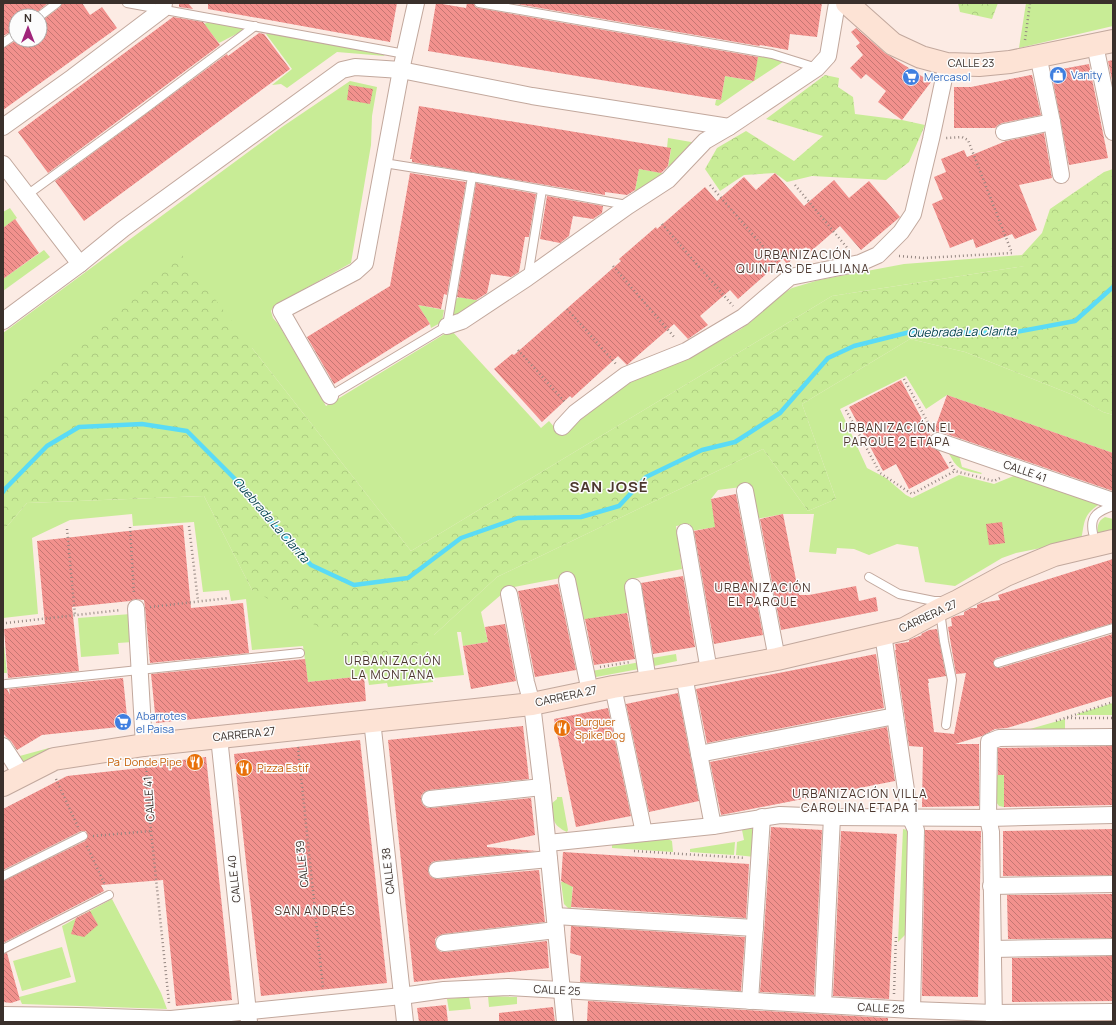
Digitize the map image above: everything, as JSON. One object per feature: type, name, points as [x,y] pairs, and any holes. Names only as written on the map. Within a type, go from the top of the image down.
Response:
[{"type":"street","points":[[330,396],[281,311],[355,272],[365,263],[401,70],[416,3]]},
{"type":"street","points":[[447,326],[462,321],[527,278],[628,206],[668,180],[705,141],[729,127],[817,68],[828,56],[837,3]]},
{"type":"street","name":"CALLE 23","points":[[847,3],[894,44],[921,57],[947,64],[978,65],[1010,62],[1104,43]]},
{"type":"street","points":[[3,127],[73,77],[163,6]]},
{"type":"street","points":[[1104,43],[1113,132]]},
{"type":"street","points":[[1031,57],[1052,122],[1061,175]]},
{"type":"street","points":[[562,427],[575,413],[626,375],[686,351],[743,317],[790,277],[860,263],[878,255],[901,232],[913,214],[947,64]]},
{"type":"street","points":[[3,321],[80,264],[123,229],[342,70],[355,67],[401,70],[532,96],[729,127]]},
{"type":"street","points":[[1004,132],[1052,122]]},
{"type":"street","points":[[3,164],[80,264]]},
{"type":"street","name":"CALLE 41","points":[[938,441],[1113,501]]},
{"type":"street","points":[[745,490],[777,659]]},
{"type":"street","points":[[685,532],[709,671]]},
{"type":"street","name":"CARRERA 27","points":[[12,780],[54,759],[144,745],[532,704],[613,687],[777,659],[904,629],[1006,574],[1054,555],[1113,542]]},
{"type":"street","points":[[567,580],[590,692]]},
{"type":"street","points":[[633,587],[648,681]]},
{"type":"street","points":[[509,594],[526,682],[532,704],[542,787],[565,1022]]},
{"type":"street","points":[[136,608],[144,745]]},
{"type":"street","points":[[883,634],[910,817],[916,830],[912,1010]]},
{"type":"street","points":[[684,676],[713,826]]},
{"type":"street","points":[[613,687],[644,833]]},
{"type":"street","points":[[699,754],[895,716]]},
{"type":"street","name":"CALLE 38","points":[[372,720],[405,1022]]},
{"type":"street","name":"CALLE 40","points":[[218,737],[248,1017]]},
{"type":"street","points":[[994,1017],[990,832],[988,818],[989,742],[999,738],[1113,737]]},
{"type":"street","points":[[3,746],[12,780]]},
{"type":"street","points":[[430,799],[542,787]]},
{"type":"street","points":[[437,870],[644,833],[713,826],[780,815],[832,817],[988,818],[1113,815]]},
{"type":"street","points":[[750,1001],[762,817]]},
{"type":"street","points":[[823,1005],[832,817]]},
{"type":"street","points":[[991,886],[1113,884]]},
{"type":"street","points":[[444,943],[556,923],[755,928]]},
{"type":"street","points":[[993,949],[1113,946]]},
{"type":"street","name":"CALLE 25","points":[[3,1016],[77,1016],[171,1021],[248,1017],[325,1004],[444,990],[508,987],[823,1005],[889,1015],[912,1010],[994,1017],[1113,1012]]},
{"type":"lane","points":[[48,10],[57,3]]},
{"type":"lane","points":[[127,3],[163,6],[255,26],[405,54]]},
{"type":"lane","points":[[479,3],[772,54],[817,68]]},
{"type":"lane","points":[[27,195],[255,26]]},
{"type":"lane","points":[[384,163],[472,177],[628,206]]},
{"type":"lane","points":[[330,396],[447,326],[472,177]]},
{"type":"lane","points":[[527,278],[542,190]]},
{"type":"lane","points":[[1093,533],[1092,519],[1098,513],[1113,506]]},
{"type":"lane","points":[[870,577],[899,594],[934,600],[949,605],[944,641],[952,680],[946,725]]},
{"type":"lane","points":[[998,663],[1113,628]]},
{"type":"lane","points":[[6,684],[300,653]]},
{"type":"lane","points":[[3,876],[83,836]]},
{"type":"lane","points":[[3,950],[109,895]]},
{"type":"path","points":[[1030,3],[1031,57]]},
{"type":"path","points":[[878,255],[924,258],[1012,253],[968,140],[962,137],[931,139]]},
{"type":"path","points":[[710,185],[790,277]]},
{"type":"path","points":[[795,185],[860,263]]},
{"type":"path","points":[[662,224],[743,317]]},
{"type":"path","points":[[613,266],[686,351]]},
{"type":"path","points":[[567,309],[626,375]]},
{"type":"path","points":[[518,350],[575,413]]},
{"type":"path","points":[[904,379],[954,470]]},
{"type":"path","points":[[846,410],[880,473],[912,494],[954,470],[965,473]]},
{"type":"path","points":[[189,526],[198,601]]},
{"type":"path","points":[[130,528],[136,608]]},
{"type":"path","points":[[67,529],[75,615]]},
{"type":"path","points":[[6,623],[229,598]]},
{"type":"path","points":[[585,670],[645,660]]},
{"type":"path","points":[[1067,718],[1113,718]]},
{"type":"path","name":"CALLE 39","points":[[296,728],[325,1004]]},
{"type":"path","name":"CALLE 41","points":[[144,745],[151,831],[171,1021]]},
{"type":"path","points":[[83,836],[151,831]]},
{"type":"path","points":[[630,851],[759,858]]},
{"type":"green space","points":[[958,3],[998,3],[992,19],[960,12]]},
{"type":"green space","points":[[1026,3],[1113,3],[1113,26],[1019,48]]},
{"type":"green space","points":[[209,22],[246,29],[219,43],[204,24]]},
{"type":"green space","points":[[273,33],[377,51],[385,56],[337,52],[287,88],[281,84],[272,85],[292,69],[266,34]]},
{"type":"green space","points":[[763,56],[786,60],[718,106],[715,105],[716,100],[721,100],[725,76],[753,81],[758,57]]},
{"type":"green space","points":[[825,75],[839,78],[838,87],[853,97],[855,114],[902,120],[925,125],[909,162],[886,180],[812,176],[787,182],[775,173],[744,175],[720,191],[705,169],[717,148],[746,131],[794,161],[823,136],[766,119]]},
{"type":"green space","points":[[350,81],[377,87],[372,116],[371,145],[351,263],[274,306],[271,311],[273,318],[279,325],[326,406],[451,330],[541,428],[549,421],[561,435],[629,382],[689,358],[741,329],[753,320],[773,300],[792,288],[819,280],[904,264],[1022,255],[1025,266],[832,296],[411,551],[252,348],[3,412],[3,333],[282,127]]},
{"type":"green space","points":[[668,138],[697,143],[667,174],[671,149],[667,148]]},
{"type":"green space","points":[[639,169],[667,174],[634,196]]},
{"type":"green space","points":[[1113,169],[1113,415],[1103,412],[1073,395],[965,352],[910,339],[802,404],[836,499],[808,511],[763,449],[497,577],[434,635],[381,662],[252,590],[204,496],[27,503],[3,531],[3,412],[182,255],[252,348],[411,551],[832,296],[1024,266],[1022,255],[1042,233],[1050,209],[1104,172]]},
{"type":"green space","points":[[10,208],[17,218],[3,228],[3,212]]},
{"type":"green space","points":[[44,250],[50,257],[3,291],[3,279]]},
{"type":"green space","points":[[459,297],[486,302],[454,317],[453,312],[456,299]]},
{"type":"green space","points":[[418,305],[444,310],[442,322],[431,328]]},
{"type":"green space","points":[[910,339],[965,352],[1073,395],[1103,412],[1113,415],[1113,453],[947,395],[926,409],[906,376],[840,409],[867,468],[886,478],[906,495],[912,498],[959,475],[994,484],[1016,475],[1100,504],[1087,516],[1081,540],[1016,553],[1002,558],[955,586],[925,582],[918,547],[897,544],[869,555],[854,549],[837,548],[836,554],[809,552],[814,514],[783,514],[756,519],[749,486],[718,490],[711,499],[716,527],[691,531],[690,524],[676,526],[682,569],[627,580],[633,612],[583,620],[571,576],[509,588],[481,612],[488,642],[463,646],[461,632],[457,632],[464,675],[433,678],[433,682],[388,687],[387,683],[369,685],[367,673],[364,676],[308,682],[303,646],[252,650],[246,599],[231,601],[229,590],[203,592],[194,522],[133,526],[132,514],[70,520],[32,538],[38,614],[3,618],[3,531],[27,503],[204,496],[252,590],[434,635],[497,577],[763,449],[808,511],[836,499],[802,404]]},
{"type":"green space","points":[[947,450],[959,455],[962,467],[982,473],[963,470],[957,466]]},
{"type":"green space","points":[[1105,517],[1113,519],[1113,535],[1098,536],[1098,525]]},
{"type":"green space","points":[[131,614],[133,642],[118,643],[119,654],[81,657],[78,618]]},
{"type":"green space","points":[[3,635],[7,673],[3,673]]},
{"type":"green space","points":[[676,654],[677,661],[654,666],[652,664],[652,658]]},
{"type":"green space","points":[[640,662],[639,669],[596,677],[593,676],[592,671]]},
{"type":"green space","points":[[1113,703],[1113,715],[1077,715],[1077,714]]},
{"type":"green space","points":[[1065,719],[1065,731],[1030,732],[1030,729]]},
{"type":"green space","points":[[49,748],[55,748],[23,763],[16,757]]},
{"type":"green space","points":[[995,775],[1004,775],[1004,807],[999,806],[996,802]]},
{"type":"green space","points":[[557,797],[562,797],[568,830],[567,832],[558,827],[553,818],[551,804],[557,799]]},
{"type":"green space","points":[[752,827],[754,828],[755,857],[736,855],[737,842],[744,840],[742,830]]},
{"type":"green space","points":[[903,829],[912,833],[909,931],[898,942]]},
{"type":"green space","points":[[668,839],[672,841],[673,852],[612,848],[612,844]]},
{"type":"green space","points":[[735,842],[734,855],[690,852],[690,849]]},
{"type":"green space","points":[[561,882],[573,882],[571,911],[564,904]]},
{"type":"green space","points":[[112,899],[161,993],[167,1009],[22,1004],[19,997],[76,982],[62,926]]},
{"type":"green space","points":[[62,947],[71,977],[22,991],[13,961]]},
{"type":"green space","points":[[488,996],[517,997],[517,1004],[489,1007]]},
{"type":"green space","points":[[469,997],[471,1009],[449,1011],[447,999]]},
{"type":"building","points":[[3,3],[48,3],[42,8],[8,8],[8,33],[3,36]]},
{"type":"building","points":[[62,3],[82,3],[90,15],[102,7],[117,28],[3,110],[3,48],[8,45],[8,48],[48,48],[48,16],[60,7]]},
{"type":"building","points":[[179,3],[188,3],[193,9],[179,7]]},
{"type":"building","points":[[208,3],[397,3],[390,42],[208,9]]},
{"type":"building","points":[[436,3],[466,8],[467,3],[474,3],[475,7],[478,8],[758,57],[754,81],[725,76],[721,100],[428,51]]},
{"type":"building","points":[[511,3],[822,3],[817,37],[790,34],[788,50]]},
{"type":"building","points":[[173,17],[203,22],[220,45],[48,173],[18,132]]},
{"type":"building","points":[[856,28],[885,53],[931,82],[902,120],[878,102],[886,91],[866,74],[861,79],[850,68],[863,55],[856,46],[860,43],[851,32]]},
{"type":"building","points":[[259,33],[264,34],[290,69],[84,221],[55,181],[227,54],[228,56]]},
{"type":"building","points":[[1113,60],[1113,85],[1108,61]]},
{"type":"building","points":[[1089,64],[1108,158],[1069,165],[1051,71]]},
{"type":"building","points":[[1032,75],[1041,115],[1002,123],[995,128],[954,128],[954,87],[971,87]]},
{"type":"building","points":[[349,85],[373,89],[370,104],[347,100]]},
{"type":"building","points":[[419,106],[671,148],[668,166],[661,173],[639,169],[635,190],[627,195],[605,192],[605,195],[412,162],[412,159],[410,159]]},
{"type":"building","points":[[1044,133],[1052,178],[1019,185],[1037,230],[1015,239],[1012,234],[976,248],[973,239],[950,248],[932,204],[943,199],[934,177],[946,172],[941,159],[964,150],[967,157],[1006,141]]},
{"type":"building","points":[[410,173],[466,182],[447,295],[444,294],[441,309],[418,305],[430,324],[334,384],[307,337],[390,286]]},
{"type":"building","points":[[775,173],[804,206],[834,180],[849,198],[869,181],[900,217],[861,250],[840,226],[810,252],[806,247],[787,264],[783,259],[738,299],[730,290],[700,316],[708,325],[688,339],[674,324],[627,365],[618,356],[572,398],[570,396],[542,422],[494,369],[512,354],[514,355],[621,261],[619,259],[656,227],[657,229],[705,187],[717,201],[744,177],[756,190]]},
{"type":"building","points":[[476,183],[536,194],[529,237],[525,237],[519,272],[511,277],[491,274],[487,293],[476,300],[457,297]]},
{"type":"building","points":[[547,196],[603,206],[602,213],[593,219],[573,216],[569,236],[560,243],[540,239]]},
{"type":"building","points":[[15,219],[39,253],[3,279],[3,228]]},
{"type":"building","points":[[901,380],[931,436],[929,442],[931,447],[939,451],[949,468],[909,489],[896,464],[883,471],[849,407]]},
{"type":"building","points":[[947,395],[1113,453],[1113,491],[941,432],[934,431]]},
{"type":"building","points":[[736,494],[763,635],[714,644],[694,531],[715,527],[711,499]]},
{"type":"building","points":[[783,514],[799,595],[809,595],[856,586],[859,601],[876,597],[878,611],[781,630],[760,519]]},
{"type":"building","points":[[1002,522],[1005,543],[989,545],[986,524]]},
{"type":"building","points":[[183,525],[191,608],[243,603],[249,653],[150,663],[144,600],[135,599],[130,601],[72,607],[79,671],[8,678],[4,629],[45,624],[37,541]]},
{"type":"building","points":[[1113,559],[1113,623],[996,658],[993,662],[995,667],[1000,668],[1113,634],[1113,696],[1007,728],[995,729],[982,736],[955,744],[979,744],[979,806],[922,807],[923,747],[909,746],[895,644],[909,642],[909,640],[922,635],[921,634],[929,630],[937,629],[946,676],[928,679],[934,732],[954,734],[966,673],[956,674],[948,627],[952,626],[951,618],[964,615],[964,612],[971,608],[977,608],[977,605],[981,603],[1000,600],[998,595]]},
{"type":"building","points":[[683,576],[695,647],[653,654],[641,583]]},
{"type":"building","points":[[558,584],[576,670],[535,677],[518,591]]},
{"type":"building","points":[[627,613],[635,659],[594,665],[585,619]]},
{"type":"building","points":[[505,624],[516,681],[471,689],[463,646],[488,642],[485,627]]},
{"type":"building","points":[[876,654],[884,708],[707,743],[696,689]]},
{"type":"building","points":[[305,659],[308,682],[364,676],[366,701],[156,723],[151,674]]},
{"type":"building","points":[[123,678],[128,726],[42,735],[17,750],[3,733],[3,688],[7,689],[10,695],[9,689]]},
{"type":"building","points":[[678,693],[699,801],[649,812],[626,704]]},
{"type":"building","points":[[608,708],[631,816],[576,827],[554,719]]},
{"type":"building","points":[[523,726],[529,779],[429,790],[424,792],[421,796],[421,800],[423,805],[427,808],[431,808],[531,798],[535,835],[487,845],[487,847],[537,851],[436,861],[432,862],[428,871],[430,876],[438,879],[539,870],[545,922],[443,934],[435,939],[435,944],[437,949],[441,952],[445,952],[547,941],[549,968],[414,982],[388,740]]},
{"type":"building","points":[[887,727],[895,781],[721,815],[710,762]]},
{"type":"building","points":[[360,740],[387,983],[261,996],[234,754]]},
{"type":"building","points":[[1113,746],[1113,805],[1004,807],[1004,775],[998,775],[998,748]]},
{"type":"building","points":[[206,757],[232,1000],[176,1006],[163,880],[101,885],[104,891],[3,943],[3,881],[85,841],[88,836],[86,831],[81,831],[3,870],[3,809],[67,776],[150,767],[150,764]]},
{"type":"building","points":[[771,827],[822,830],[814,995],[760,992]]},
{"type":"building","points":[[1113,829],[1113,875],[1003,876],[1003,831]]},
{"type":"building","points":[[925,830],[981,831],[978,997],[922,996]]},
{"type":"building","points":[[841,831],[897,834],[889,999],[833,996]]},
{"type":"building","points":[[563,852],[749,864],[746,918],[571,907],[573,887],[561,881]]},
{"type":"building","points":[[1113,894],[1113,938],[1008,939],[1007,895]]},
{"type":"building","points":[[90,911],[98,925],[84,937],[71,934],[76,918]]},
{"type":"building","points":[[571,926],[745,937],[741,991],[580,982],[581,956],[570,953]]},
{"type":"building","points":[[7,953],[20,1000],[11,1003],[3,1002],[3,954]]},
{"type":"building","points":[[1113,956],[1113,1001],[1012,1002],[1012,958]]},
{"type":"building","points":[[588,1001],[888,1018],[888,1022],[587,1022]]},
{"type":"building","points":[[446,1005],[448,1022],[419,1022],[417,1008]]},
{"type":"building","points":[[553,1007],[555,1022],[499,1022],[499,1013]]},
{"type":"waterway","name":"Quebrada La Clarita","points":[[3,492],[47,446],[79,427],[142,424],[187,431],[234,478],[257,506],[311,565],[354,585],[408,578],[461,538],[518,518],[581,517],[619,506],[646,477],[702,450],[735,442],[780,413],[828,358],[854,346],[910,332],[1011,333],[1075,321],[1113,287]]},
{"type":"place","name":"Vanity","points":[[1058,75]]},
{"type":"place","name":"Mercasol","points":[[911,77]]},
{"type":"place","name":"Abarrotes el Paisa","points":[[123,722]]},
{"type":"place","name":"Burguer Spike Dog","points":[[562,728]]},
{"type":"place","name":"Pa' Donde Pipe","points":[[195,762]]},
{"type":"place","name":"Pizza Estif","points":[[244,768]]},
{"type":"district","name":"URBANIZACIÓN QUINTAS DE JULIANA","points":[[803,262]]},
{"type":"district","name":"URBANIZACIÓN EL PARQUE 2 ETAPA","points":[[897,435]]},
{"type":"district","name":"SAN JOSÉ","points":[[609,487]]},
{"type":"district","name":"URBANIZACIÓN EL PARQUE","points":[[763,595]]},
{"type":"district","name":"URBANIZACIÓN LA MONTANA","points":[[393,668]]},
{"type":"district","name":"URBANIZACIÓN VILLA CAROLINA ETAPA 1","points":[[860,801]]},
{"type":"district","name":"SAN ANDRÉS","points":[[315,911]]}]
